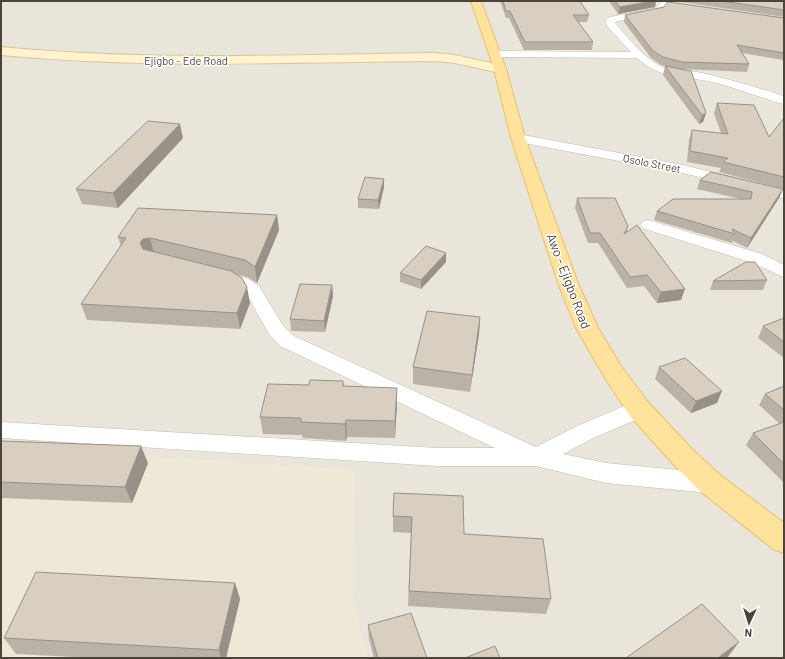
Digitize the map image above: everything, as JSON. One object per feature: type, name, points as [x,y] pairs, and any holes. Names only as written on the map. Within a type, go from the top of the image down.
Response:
[{"type":"main road","name":"Awo - Ejigbo Road","points":[[476,1],[518,138],[568,283],[587,328],[613,372],[639,409],[684,458],[710,483],[784,540]]},
{"type":"main road","name":"Ejigbo - Ede Road","points":[[1,51],[140,60],[371,57],[456,59],[493,56]]},
{"type":"main road","name":"Ejigbo - Ede Road","points":[[371,57],[469,51]]},
{"type":"street","points":[[651,2],[668,4],[659,10],[610,20],[611,25],[654,67],[662,71],[716,80],[784,100]]},
{"type":"street","points":[[493,56],[640,55]]},
{"type":"street","name":"Osolo Street","points":[[518,138],[683,169],[784,194]]},
{"type":"street","points":[[648,225],[756,258],[784,272]]},
{"type":"street","points":[[205,273],[241,282],[253,290],[276,330],[287,341],[536,457],[606,473],[710,483]]},
{"type":"street","points":[[1,430],[437,457],[536,457],[583,433],[639,409]]},
{"type":"shaded area","points":[[1,1],[784,1],[784,658],[1,658]]},
{"type":"shaded area","points":[[1,446],[355,470],[353,601],[368,658],[1,658]]},
{"type":"building","points":[[503,1],[580,1],[589,15],[573,15],[593,42],[525,42],[510,11],[506,11]]},
{"type":"building","points":[[615,1],[653,1],[620,7]]},
{"type":"building","points":[[721,1],[784,1],[784,10]]},
{"type":"building","points":[[668,2],[784,18],[784,53],[737,45],[749,64],[682,62],[663,57],[653,51],[625,15],[664,7]]},
{"type":"building","points":[[665,66],[691,71],[706,113],[702,115]]},
{"type":"building","points":[[717,103],[754,105],[769,137],[784,118],[784,177],[723,162],[728,158],[690,151],[692,130],[728,134]]},
{"type":"building","points":[[148,121],[180,124],[113,193],[76,189]]},
{"type":"building","points":[[711,172],[783,189],[751,238],[732,229],[735,234],[657,211],[673,199],[751,199],[752,192],[700,180]]},
{"type":"building","points":[[365,177],[384,179],[378,200],[358,199]]},
{"type":"building","points":[[577,198],[615,198],[628,226],[624,234],[637,225],[685,289],[661,292],[647,275],[630,277],[600,233],[590,233]]},
{"type":"building","points":[[138,208],[277,215],[255,267],[245,260],[150,238],[143,239],[140,243],[143,249],[231,271],[242,278],[247,287],[237,313],[81,304],[126,238],[118,237]]},
{"type":"building","points":[[426,246],[446,253],[421,280],[400,273]]},
{"type":"building","points":[[746,262],[755,262],[767,280],[713,281]]},
{"type":"building","points":[[300,284],[332,285],[324,321],[290,319]]},
{"type":"building","points":[[427,311],[480,317],[472,375],[413,367]]},
{"type":"building","points":[[784,318],[784,342],[763,326]]},
{"type":"building","points":[[685,358],[722,391],[696,401],[659,367]]},
{"type":"building","points":[[310,380],[343,381],[343,386],[397,388],[395,421],[346,420],[345,424],[301,422],[301,418],[260,417],[268,384],[309,385]]},
{"type":"building","points":[[784,386],[784,410],[765,394]]},
{"type":"building","points":[[784,422],[784,464],[753,433]]},
{"type":"building","points":[[1,441],[141,446],[125,487],[1,482]]},
{"type":"building","points":[[394,493],[463,496],[464,534],[543,539],[551,599],[409,591],[412,517],[393,516]]},
{"type":"building","points":[[36,572],[235,583],[219,650],[4,638]]},
{"type":"building","points":[[702,604],[739,642],[718,658],[626,658]]},
{"type":"building","points":[[411,613],[427,658],[378,658],[368,625]]},
{"type":"building","points":[[495,646],[500,658],[465,658]]}]
